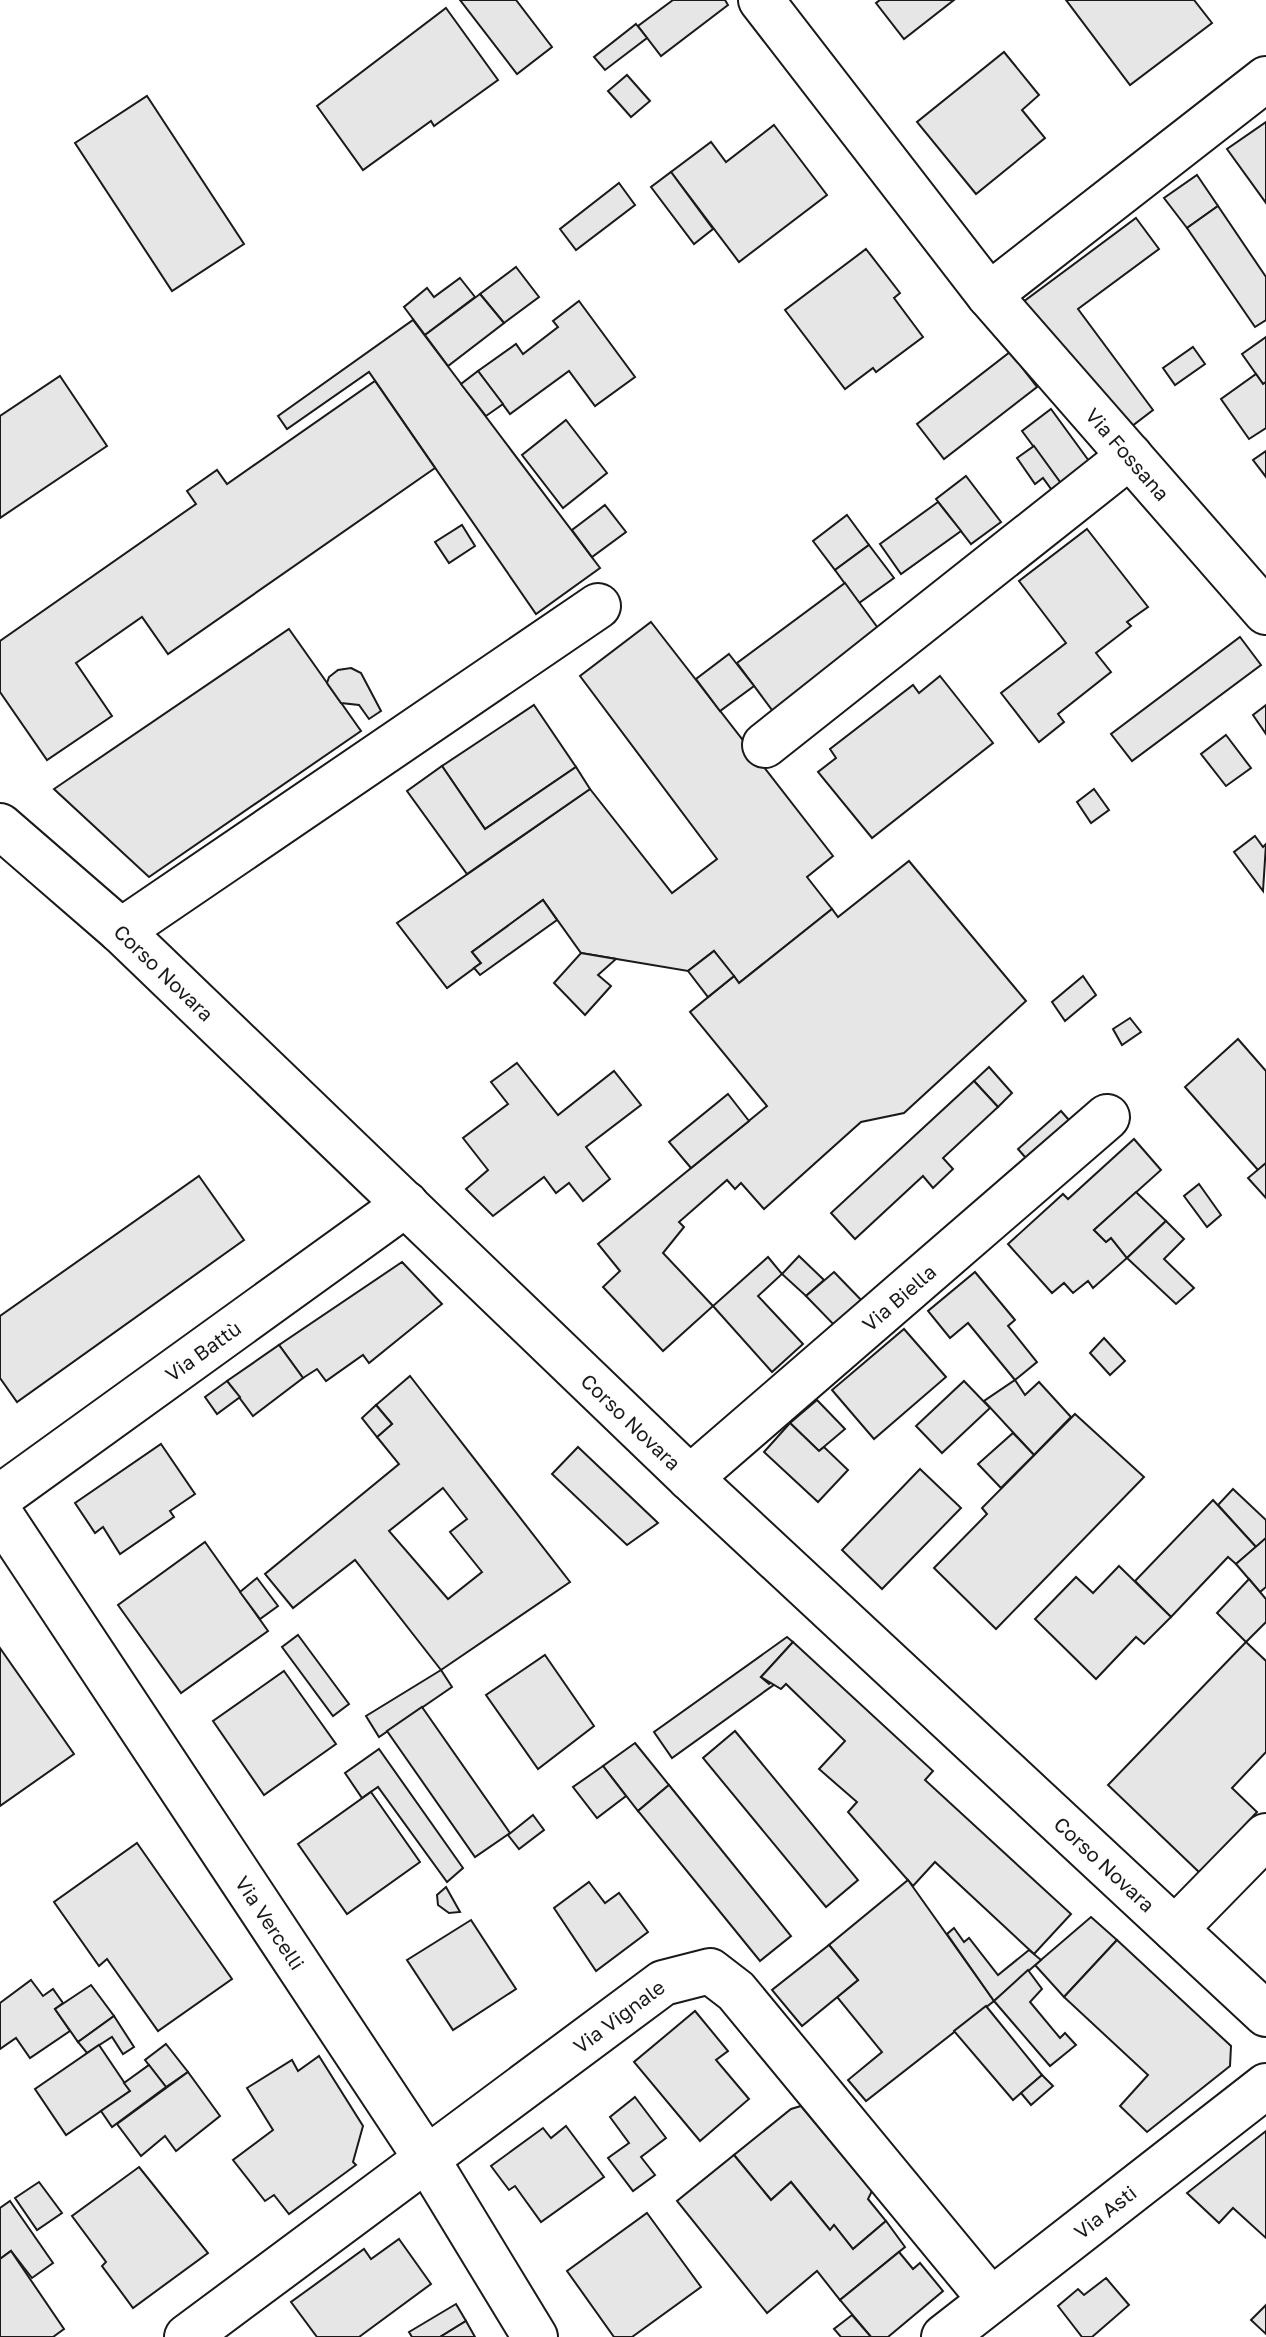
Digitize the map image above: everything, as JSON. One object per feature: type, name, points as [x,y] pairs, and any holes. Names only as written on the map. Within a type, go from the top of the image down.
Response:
[{"type":"street","name":"Via Fossana","points":[[761,0],[989,295],[1266,612]]},
{"type":"street","points":[[989,295],[1266,79]]},
{"type":"street","points":[[765,745],[1130,456]]},
{"type":"street","points":[[121,931],[598,606]]},
{"type":"street","name":"Corso Novara","points":[[0,826],[121,931],[690,1478],[1266,2014]]},
{"type":"street","name":"Via Biella","points":[[690,1478],[1107,1117]]},
{"type":"street","name":"Via Battù","points":[[0,1497],[406,1204]]},
{"type":"street","name":"Via Vercelli","points":[[0,1514],[428,2161],[535,2337]]},
{"type":"street","points":[[1175,1929],[1266,1836]]},
{"type":"street","name":"Via Vignale","points":[[187,2337],[428,2161],[663,1983],[710,1971],[736,1991],[991,2300]]},
{"type":"street","name":"Via Asti","points":[[944,2337],[1266,2086]]},
{"type":"building","points":[[460,0],[516,0],[552,47],[517,74]]},
{"type":"building","points":[[673,0],[725,0],[728,5],[661,56],[638,26]]},
{"type":"building","points":[[880,0],[954,0],[904,39],[876,3]]},
{"type":"building","points":[[1066,0],[1194,0],[1212,23],[1130,85]]},
{"type":"building","points":[[446,8],[498,80],[434,126],[431,121],[363,170],[317,106]]},
{"type":"building","points":[[636,24],[647,38],[605,70],[594,57]]},
{"type":"building","points":[[1004,52],[1039,95],[1022,110],[1045,138],[976,194],[917,122]]},
{"type":"building","points":[[627,75],[650,101],[631,117],[608,91]]},
{"type":"building","points":[[147,96],[244,244],[172,291],[75,143]]},
{"type":"building","points":[[1266,122],[1266,203],[1227,149]]},
{"type":"building","points":[[774,125],[827,195],[739,262],[671,172],[711,142],[726,162]]},
{"type":"building","points":[[671,172],[713,229],[694,244],[651,187]]},
{"type":"building","points":[[1197,175],[1218,206],[1187,228],[1164,198]]},
{"type":"building","points":[[619,183],[635,205],[576,250],[560,229]]},
{"type":"building","points":[[1218,206],[1266,277],[1266,320],[1255,327],[1187,228]]},
{"type":"building","points":[[1136,218],[1159,249],[1078,309],[1153,410],[1119,436],[1019,305]]},
{"type":"building","points":[[866,249],[900,293],[894,298],[923,337],[876,372],[873,368],[845,389],[785,310]]},
{"type":"building","points":[[516,267],[539,297],[504,323],[480,294]]},
{"type":"building","points":[[460,278],[475,297],[425,335],[404,307],[427,288],[434,297]]},
{"type":"building","points":[[480,294],[504,323],[448,366],[425,335]]},
{"type":"building","points":[[579,301],[635,377],[595,406],[569,371],[510,414],[478,371],[516,344],[523,354],[558,327],[553,321]]},
{"type":"building","points":[[413,320],[600,568],[536,614],[369,372],[287,429],[278,416]]},
{"type":"building","points":[[1266,337],[1266,382],[1263,384],[1242,354]]},
{"type":"building","points":[[1193,347],[1205,364],[1175,385],[1163,368]]},
{"type":"building","points":[[1010,352],[1037,387],[944,459],[917,424]]},
{"type":"building","points":[[478,371],[503,404],[486,416],[461,384]]},
{"type":"building","points":[[1256,374],[1263,384],[1266,382],[1266,428],[1249,439],[1221,399]]},
{"type":"building","points":[[60,376],[107,446],[0,518],[0,416]]},
{"type":"building","points":[[375,381],[435,468],[168,654],[142,617],[76,663],[112,716],[47,760],[0,692],[0,641],[196,504],[187,491],[217,470],[227,484]]},
{"type":"building","points":[[1051,409],[1097,472],[1068,493],[1022,431]]},
{"type":"building","points":[[566,420],[607,473],[563,508],[522,455]]},
{"type":"building","points":[[1034,446],[1068,493],[1059,500],[1043,478],[1035,484],[1017,458]]},
{"type":"building","points":[[1266,451],[1266,477],[1253,460]]},
{"type":"building","points":[[966,476],[1001,522],[971,544],[936,499]]},
{"type":"building","points":[[938,502],[961,531],[901,574],[880,544]]},
{"type":"building","points":[[605,505],[626,532],[592,557],[572,530]]},
{"type":"building","points":[[847,515],[869,545],[835,570],[813,541]]},
{"type":"building","points":[[462,525],[475,546],[449,563],[435,542]]},
{"type":"building","points":[[1087,529],[1148,607],[1127,622],[1131,626],[1096,653],[1111,672],[1058,714],[1064,722],[1039,742],[1001,693],[1066,643],[1019,581]]},
{"type":"building","points":[[869,545],[894,578],[859,603],[835,570]]},
{"type":"building","points":[[845,583],[883,635],[775,714],[737,663]]},
{"type":"building","points":[[651,622],[833,856],[807,877],[832,909],[739,983],[714,951],[688,971],[581,953],[543,900],[472,952],[481,963],[447,988],[397,923],[590,789],[672,893],[717,859],[580,676]]},
{"type":"building","points":[[289,629],[361,731],[149,877],[54,789]]},
{"type":"building","points":[[1240,637],[1261,665],[1132,761],[1111,734]]},
{"type":"building","points":[[729,654],[754,686],[720,711],[696,679]]},
{"type":"building","points":[[351,668],[361,673],[381,711],[369,719],[359,705],[341,703],[327,683],[338,670]]},
{"type":"building","points":[[940,676],[993,743],[872,838],[818,772],[836,758],[830,749],[913,685],[919,693]]},
{"type":"building","points":[[534,705],[576,767],[485,829],[442,766]]},
{"type":"building","points":[[1266,705],[1266,734],[1253,715]]},
{"type":"building","points":[[1226,735],[1251,768],[1226,786],[1201,754]]},
{"type":"building","points":[[442,766],[485,829],[576,767],[590,789],[467,874],[407,791]]},
{"type":"building","points":[[1094,789],[1109,810],[1091,823],[1077,802]]},
{"type":"building","points":[[1255,836],[1263,847],[1266,844],[1263,891],[1234,852]]},
{"type":"building","points":[[909,861],[1026,1001],[904,1113],[861,1122],[764,1209],[741,1183],[735,1189],[727,1180],[679,1222],[684,1227],[663,1253],[713,1306],[663,1351],[603,1287],[620,1271],[598,1244],[767,1106],[690,1012],[734,976],[739,983],[832,909],[838,917]]},
{"type":"building","points":[[543,900],[557,920],[480,975],[474,968],[481,963],[472,952]]},
{"type":"building","points":[[714,951],[734,976],[708,997],[688,971]]},
{"type":"building","points":[[581,953],[616,959],[598,975],[611,986],[585,1015],[554,983]]},
{"type":"building","points":[[1083,976],[1096,995],[1065,1021],[1052,1002]]},
{"type":"building","points":[[1130,1018],[1141,1032],[1122,1045],[1113,1029]]},
{"type":"building","points":[[1238,1039],[1266,1071],[1266,1163],[1258,1170],[1185,1087]]},
{"type":"building","points":[[517,1063],[558,1115],[614,1071],[641,1105],[586,1147],[610,1179],[583,1201],[569,1183],[556,1193],[544,1177],[493,1216],[466,1189],[488,1170],[463,1138],[508,1104],[491,1082]]},
{"type":"building","points":[[989,1067],[1012,1093],[998,1107],[974,1081]]},
{"type":"building","points":[[974,1081],[998,1107],[943,1158],[953,1169],[933,1188],[923,1176],[855,1239],[831,1213]]},
{"type":"building","points":[[728,1094],[749,1121],[691,1168],[669,1142]]},
{"type":"building","points":[[1061,1111],[1076,1128],[1032,1165],[1018,1149]]},
{"type":"building","points":[[1134,1139],[1161,1170],[1094,1230],[1106,1242],[1111,1238],[1127,1258],[1093,1288],[1088,1281],[1073,1293],[1064,1283],[1052,1293],[1008,1244],[1063,1194],[1068,1199]]},
{"type":"building","points":[[1266,1163],[1266,1198],[1248,1178]]},
{"type":"building","points":[[199,1176],[244,1240],[17,1402],[0,1378],[0,1316]]},
{"type":"building","points":[[1199,1184],[1221,1215],[1207,1227],[1184,1196]]},
{"type":"building","points":[[1136,1192],[1166,1221],[1127,1258],[1111,1238],[1106,1242],[1094,1230]]},
{"type":"building","points":[[1166,1221],[1184,1239],[1164,1259],[1194,1288],[1176,1304],[1127,1258]]},
{"type":"building","points":[[799,1256],[824,1280],[806,1296],[782,1274]]},
{"type":"building","points":[[768,1257],[782,1274],[758,1296],[803,1344],[772,1372],[713,1306]]},
{"type":"building","points":[[402,1262],[442,1304],[369,1363],[363,1355],[326,1381],[317,1369],[303,1378],[279,1345]]},
{"type":"building","points":[[834,1272],[865,1304],[837,1328],[806,1296]]},
{"type":"building","points":[[975,1272],[1015,1320],[1008,1326],[1037,1362],[1015,1380],[968,1323],[950,1338],[928,1311]]},
{"type":"building","points":[[904,1329],[946,1377],[874,1439],[832,1390]]},
{"type":"building","points":[[1104,1338],[1125,1361],[1110,1375],[1090,1353]]},
{"type":"building","points":[[279,1345],[303,1378],[253,1416],[227,1381]]},
{"type":"building","points":[[410,1376],[570,1582],[441,1670],[355,1560],[293,1608],[265,1574],[399,1464],[377,1437],[392,1424],[376,1405]],"holes":[[[443,1488],[467,1519],[450,1532],[482,1572],[448,1599],[389,1531]]]},
{"type":"building","points":[[1015,1380],[1025,1395],[1039,1382],[1071,1417],[1034,1455],[984,1401]]},
{"type":"building","points":[[227,1381],[240,1397],[217,1414],[205,1397]]},
{"type":"building","points":[[964,1381],[990,1408],[942,1453],[916,1426]]},
{"type":"building","points":[[817,1400],[845,1429],[819,1451],[790,1423]]},
{"type":"building","points":[[376,1405],[392,1424],[377,1437],[362,1418]]},
{"type":"building","points":[[1075,1414],[1144,1477],[996,1629],[934,1568],[987,1514],[982,1508]]},
{"type":"building","points":[[790,1423],[819,1451],[824,1447],[848,1470],[818,1502],[764,1452]]},
{"type":"building","points":[[1013,1433],[1034,1455],[1001,1488],[978,1464]]},
{"type":"building","points":[[161,1444],[195,1494],[170,1511],[174,1517],[120,1554],[103,1527],[95,1533],[75,1503]]},
{"type":"building","points":[[578,1447],[658,1523],[627,1545],[552,1474]]},
{"type":"building","points":[[920,1469],[961,1508],[882,1589],[842,1550]]},
{"type":"building","points":[[1233,1489],[1266,1520],[1266,1538],[1256,1547],[1218,1505]]},
{"type":"building","points":[[1213,1500],[1256,1547],[1236,1564],[1228,1557],[1171,1617],[1135,1581]]},
{"type":"building","points":[[1266,1538],[1266,1587],[1260,1592],[1236,1564]]},
{"type":"building","points":[[205,1542],[268,1631],[181,1693],[118,1605]]},
{"type":"building","points":[[1119,1566],[1171,1617],[1144,1644],[1136,1637],[1096,1679],[1035,1619],[1076,1577],[1093,1593]]},
{"type":"building","points":[[257,1578],[278,1606],[260,1619],[240,1592]]},
{"type":"building","points":[[1249,1579],[1266,1599],[1266,1622],[1246,1642],[1217,1613]]},
{"type":"building","points":[[298,1635],[349,1704],[333,1716],[282,1647]]},
{"type":"building","points":[[787,1637],[793,1642],[761,1677],[769,1684],[772,1681],[775,1684],[672,1758],[654,1732]]},
{"type":"building","points":[[793,1642],[933,1771],[925,1780],[1071,1914],[1034,1954],[935,1862],[913,1886],[848,1812],[857,1802],[819,1769],[845,1741],[786,1684],[781,1689],[761,1677]]},
{"type":"building","points":[[1246,1642],[1266,1661],[1266,1752],[1232,1788],[1257,1812],[1200,1873],[1108,1785]]},
{"type":"building","points":[[0,1648],[74,1754],[0,1806]]},
{"type":"building","points":[[545,1655],[594,1726],[538,1769],[486,1695]]},
{"type":"building","points":[[441,1670],[452,1687],[379,1737],[366,1716]]},
{"type":"building","points":[[284,1671],[336,1744],[264,1795],[213,1721]]},
{"type":"building","points":[[422,1707],[510,1833],[475,1857],[387,1731]]},
{"type":"building","points":[[735,1731],[858,1880],[826,1907],[703,1758]]},
{"type":"building","points":[[635,1743],[669,1785],[638,1811],[603,1766]]},
{"type":"building","points":[[379,1749],[463,1868],[447,1882],[378,1787],[362,1798],[345,1773]]},
{"type":"building","points":[[603,1766],[626,1796],[597,1818],[573,1787]]},
{"type":"building","points":[[669,1785],[791,1936],[760,1961],[638,1811]]},
{"type":"building","points":[[371,1792],[420,1862],[347,1914],[298,1844]]},
{"type":"building","points":[[533,1815],[544,1830],[519,1849],[508,1835]]},
{"type":"building","points":[[137,1843],[232,1979],[158,2031],[107,1959],[99,1966],[54,1902]]},
{"type":"building","points":[[908,1880],[994,2001],[866,2101],[848,2080],[882,2052],[837,1997],[858,1980],[829,1945]]},
{"type":"building","points":[[589,1882],[605,1903],[619,1893],[648,1932],[596,1971],[554,1908]]},
{"type":"building","points":[[446,1887],[460,1912],[449,1913],[438,1905],[437,1895]]},
{"type":"building","points":[[1091,1917],[1117,1940],[1064,1997],[1035,1965]]},
{"type":"building","points":[[471,1920],[516,1989],[453,2030],[407,1960]]},
{"type":"building","points":[[954,1928],[964,1942],[969,1938],[998,1975],[1029,1950],[1041,1960],[994,2001],[947,1934]]},
{"type":"building","points":[[1117,1940],[1231,2046],[1230,2066],[1147,2132],[1120,2106],[1148,2075],[1064,1997]]},
{"type":"building","points":[[829,1945],[858,1980],[802,2026],[772,1990]]},
{"type":"building","points":[[1028,1970],[1042,1989],[1030,2002],[1060,2038],[1065,2033],[1076,2045],[1050,2066],[994,2001]]},
{"type":"building","points":[[31,1980],[43,1996],[53,1989],[63,2003],[55,2009],[70,2031],[30,2058],[16,2038],[0,2049],[0,2003]]},
{"type":"building","points":[[91,1985],[114,2016],[78,2042],[55,2009]]},
{"type":"building","points":[[986,2006],[1042,2075],[1013,2100],[954,2031]]},
{"type":"building","points":[[695,2011],[728,2051],[716,2060],[749,2099],[700,2141],[634,2062]]},
{"type":"building","points":[[114,2016],[134,2047],[123,2054],[112,2037],[87,2053],[78,2042]]},
{"type":"building","points":[[166,2044],[188,2072],[166,2087],[145,2060]]},
{"type":"building","points":[[99,2045],[130,2091],[66,2135],[35,2089]]},
{"type":"building","points":[[319,2056],[363,2126],[353,2162],[356,2165],[289,2214],[274,2195],[265,2201],[233,2160],[273,2130],[247,2088],[292,2060],[298,2071]]},
{"type":"building","points":[[149,2065],[166,2087],[112,2127],[101,2111],[130,2091],[124,2083]]},
{"type":"building","points":[[188,2072],[220,2116],[176,2151],[165,2136],[141,2156],[117,2124]]},
{"type":"building","points":[[1042,2075],[1053,2086],[1031,2105],[1021,2093]]},
{"type":"building","points":[[635,2097],[666,2138],[641,2157],[655,2175],[633,2191],[608,2158],[629,2143],[610,2117]]},
{"type":"building","points":[[801,2106],[872,2191],[868,2199],[886,2221],[853,2249],[834,2225],[830,2230],[791,2182],[771,2200],[734,2155],[791,2109]]},
{"type":"building","points":[[566,2126],[604,2177],[541,2222],[515,2186],[509,2190],[491,2166],[543,2128],[551,2138]]},
{"type":"building","points":[[1266,2131],[1266,2238],[1233,2208],[1219,2223],[1187,2193]]},
{"type":"building","points":[[734,2155],[771,2200],[791,2182],[830,2230],[834,2225],[853,2249],[886,2221],[905,2247],[840,2300],[817,2271],[767,2313],[677,2201]]},
{"type":"building","points":[[139,2167],[208,2253],[133,2308],[102,2266],[106,2262],[72,2216]]},
{"type":"building","points":[[39,2182],[62,2213],[37,2230],[15,2198]]},
{"type":"building","points":[[10,2201],[53,2263],[32,2278],[11,2251],[0,2259],[0,2208]]},
{"type":"building","points":[[647,2213],[701,2287],[632,2337],[614,2337],[567,2271]]},
{"type":"building","points":[[399,2239],[431,2284],[359,2337],[317,2337],[291,2302],[364,2249],[371,2259]]},
{"type":"building","points":[[11,2251],[64,2329],[53,2337],[0,2337],[0,2259]]},
{"type":"building","points":[[899,2252],[913,2269],[920,2263],[943,2291],[888,2337],[871,2337],[840,2300]]},
{"type":"building","points":[[1106,2278],[1129,2305],[1092,2337],[1082,2337],[1058,2306],[1078,2289],[1084,2295]]},
{"type":"building","points":[[456,2304],[466,2321],[440,2337],[412,2337],[409,2332]]},
{"type":"building","points":[[1266,2305],[1266,2334],[1251,2320]]},
{"type":"building","points":[[852,2315],[871,2337],[841,2337],[834,2329]]},
{"type":"building","points":[[466,2321],[475,2337],[440,2337]]}]
